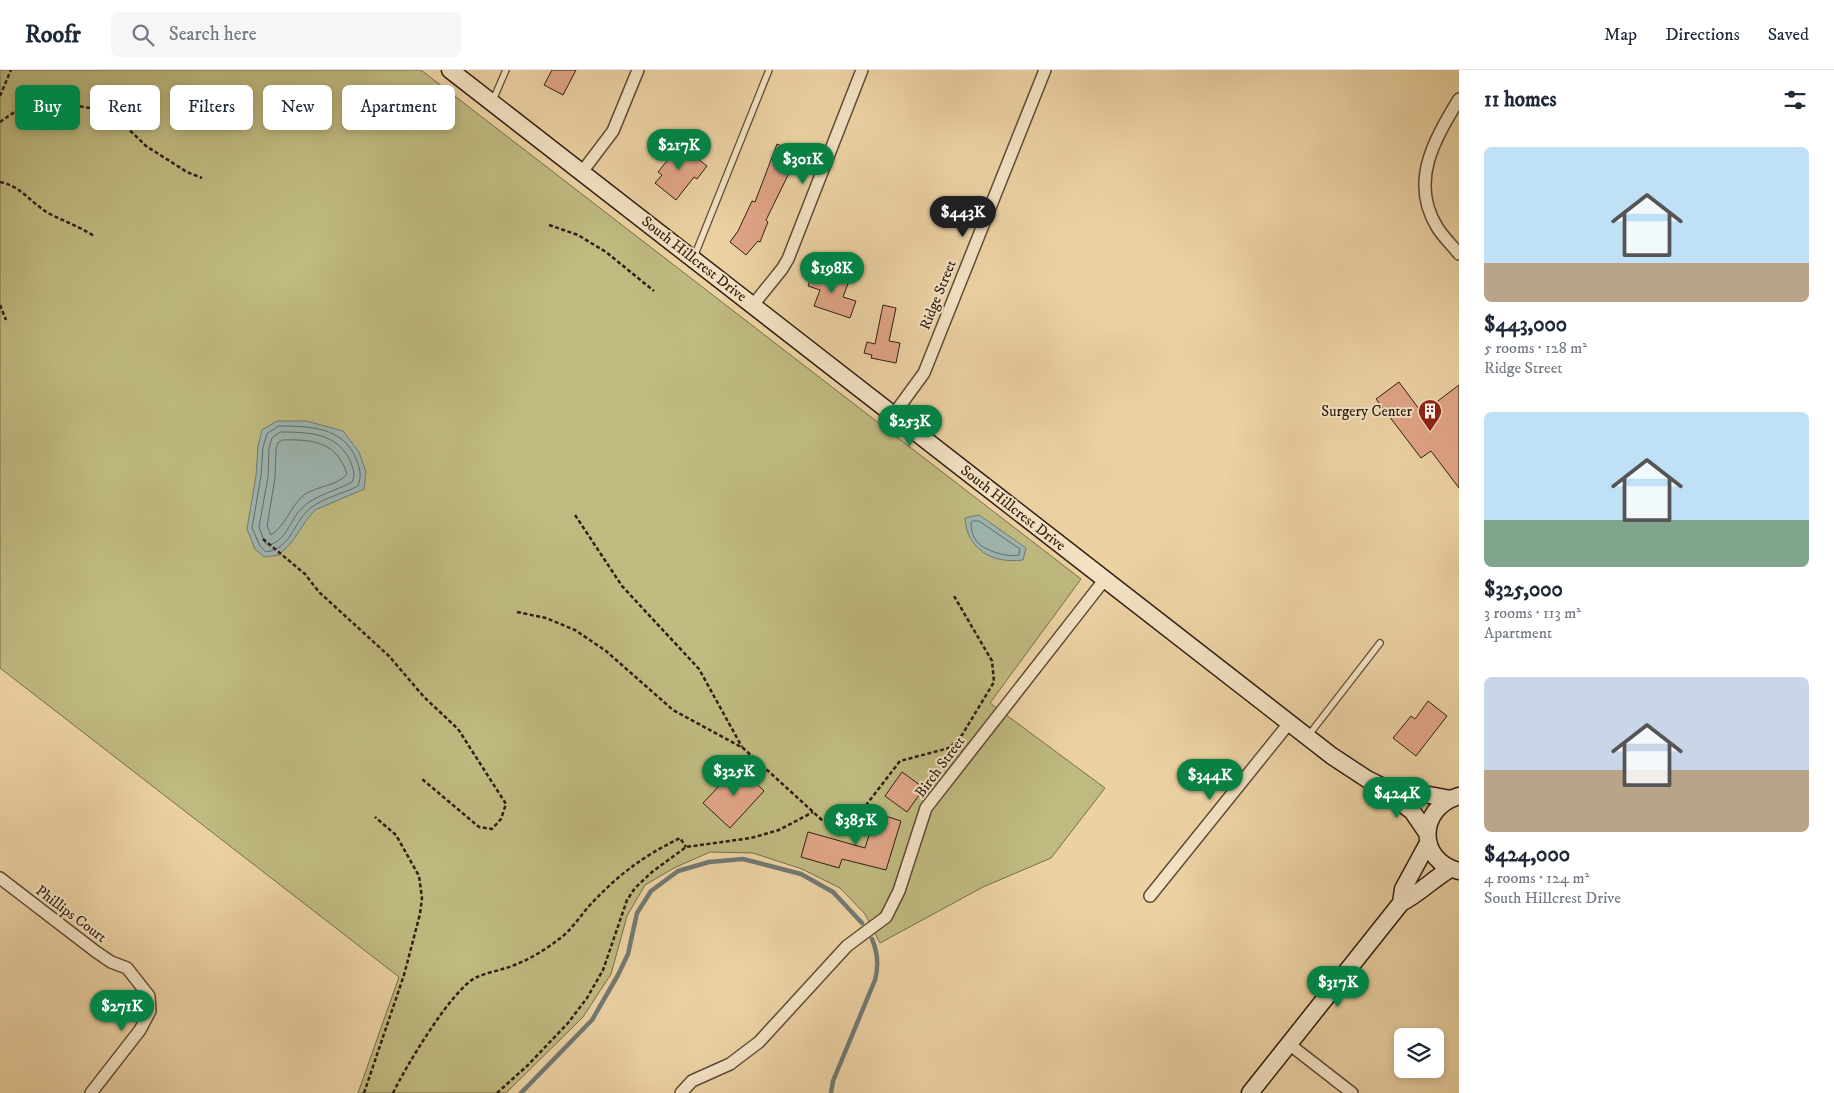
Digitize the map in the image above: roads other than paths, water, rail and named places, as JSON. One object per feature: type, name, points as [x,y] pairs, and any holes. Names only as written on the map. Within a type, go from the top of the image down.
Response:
[{"type":"street","name":"South Hillcrest Drive","points":[[450,70],[1308,736],[1352,769],[1391,791],[1397,800],[1412,811],[1428,838],[1433,854],[1440,863],[1455,870]]},
{"type":"street","points":[[582,172],[613,131],[638,70]]},
{"type":"street","points":[[754,305],[788,259],[862,70]]},
{"type":"street","name":"Ridge Street","points":[[894,414],[924,373],[1045,70]]},
{"type":"street","points":[[1459,99],[1433,144],[1427,159],[1425,184],[1429,207],[1437,227],[1459,254]]},
{"type":"street","name":"Birch Street","points":[[681,1093],[692,1081],[730,1064],[759,1042],[847,946],[886,917],[899,891],[926,808],[1105,579]]},
{"type":"street","points":[[1150,896],[1290,722]]},
{"type":"street","name":"South Hillcrest Drive","points":[[1391,791],[1402,790],[1455,798]]},
{"type":"street","points":[[1401,903],[1403,889],[1428,838],[1429,822],[1434,812],[1442,804],[1455,798]]},
{"type":"street","points":[[1250,1093],[1401,903],[1413,897],[1426,884],[1455,870]]},
{"type":"street","name":"Phillips Court","points":[[0,878],[95,951],[111,962],[127,968],[149,996],[150,1011],[140,1030],[91,1093]]},
{"type":"street","points":[[1289,1044],[1352,1093]]},
{"type":"lane","points":[[492,102],[506,70]]},
{"type":"lane","points":[[693,259],[769,70]]},
{"type":"lane","points":[[1308,736],[1380,643]]},
{"type":"water","points":[[277,421],[306,421],[343,431],[359,452],[366,472],[364,489],[315,510],[291,543],[279,555],[264,557],[255,549],[247,529],[256,476],[258,446],[262,430]]},
{"type":"water","points":[[979,515],[1026,548],[1023,560],[1002,560],[992,557],[976,546],[967,529],[965,518]]},
{"type":"waterway","points":[[521,1093],[592,1020],[628,954],[637,913],[651,891],[678,871],[709,862],[743,859],[801,874],[833,892],[862,923]]},
{"type":"waterway","points":[[831,1093],[833,1081],[875,980],[877,959],[872,939]]},
{"type":"place","name":"Surgery Center","points":[[1430,432]]}]
